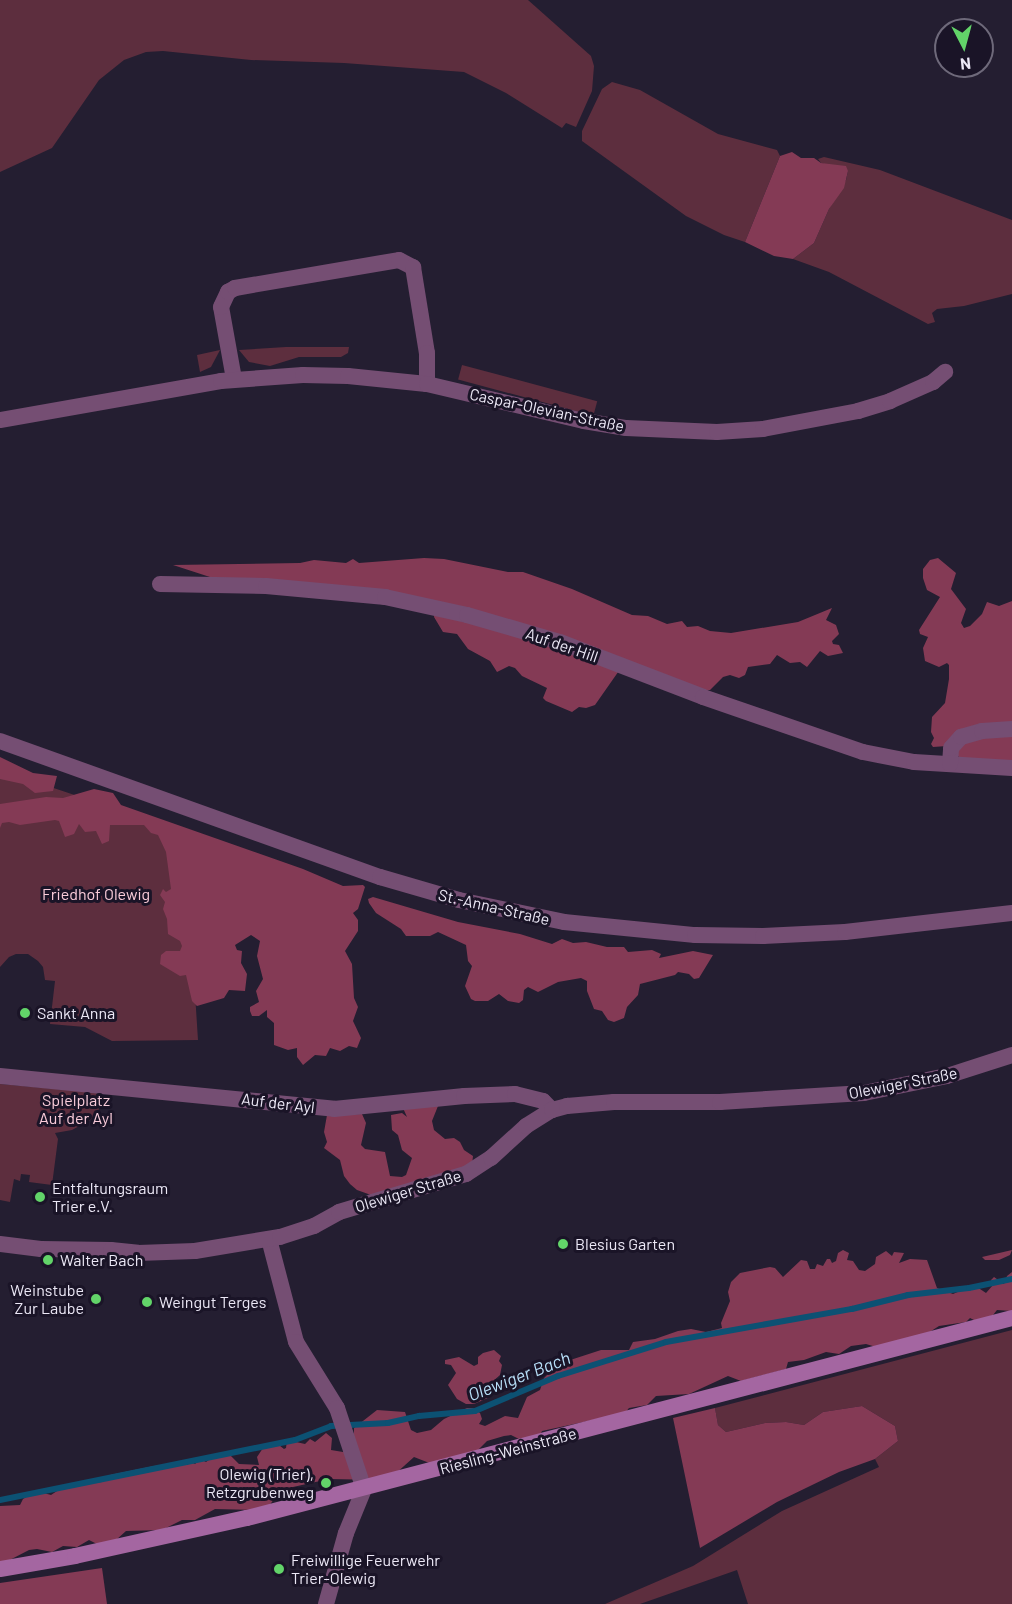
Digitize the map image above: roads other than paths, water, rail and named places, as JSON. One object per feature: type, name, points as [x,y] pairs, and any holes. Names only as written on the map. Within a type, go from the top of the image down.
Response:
[{"type":"main road","name":"Riesling-Weinstraße","points":[[0,1569],[174,1535],[364,1489],[1012,1318]]},
{"type":"street","points":[[234,379],[221,308],[228,292],[235,288],[399,260],[413,267],[427,354],[427,384]]},
{"type":"street","name":"Caspar-Olevian-Straße","points":[[0,420],[234,379],[324,375],[427,384],[603,425],[658,431],[717,432],[774,428],[858,411],[890,401],[933,382],[945,372]]},
{"type":"street","name":"Auf der Hill","points":[[160,584],[266,586],[385,597],[467,615],[560,642],[708,699],[854,749],[906,761],[1012,768]]},
{"type":"street","points":[[950,764],[951,748],[961,737],[1012,729]]},
{"type":"street","name":"St.-Anna-Straße","points":[[0,741],[380,877],[459,900],[538,917],[652,932],[763,936],[845,932],[1012,913]]},
{"type":"street","name":"Olewiger Straße","points":[[0,1244],[41,1249],[111,1250],[138,1253],[195,1251],[269,1239],[314,1226],[339,1212],[466,1174],[491,1158],[526,1125],[552,1110],[600,1102],[710,1103],[864,1093],[947,1076],[1012,1055]]},
{"type":"street","name":"Auf der Ayl","points":[[0,1076],[334,1109],[464,1096],[515,1094],[543,1101],[552,1110]]},
{"type":"street","points":[[269,1239],[296,1342],[337,1408],[354,1452],[364,1489],[346,1533],[326,1604]]},
{"type":"waterway","name":"Olewiger Bach","points":[[0,1500],[295,1440],[331,1426],[388,1423],[419,1416],[475,1411],[558,1376],[666,1342],[852,1309],[908,1295],[969,1288],[1012,1279]]},
{"type":"place","name":"Sankt Anna","points":[[25,1013]]},
{"type":"place","name":"Entfaltungsraum Trier e.V.","points":[[40,1197]]},
{"type":"place","name":"Blesius Garten","points":[[563,1244]]},
{"type":"place","name":"Walter Bach","points":[[48,1260]]},
{"type":"place","name":"Weinstube Zur Laube","points":[[96,1299]]},
{"type":"place","name":"Weingut Terges","points":[[147,1302]]},
{"type":"place","name":"Olewig (Trier), Retzgrubenweg","points":[[326,1483]]},
{"type":"place","name":"Freiwillige Feuerwehr Trier-Olewig","points":[[279,1569]]},
{"type":"park label","name":"Friedhof Olewig","points":[[96,894]]},
{"type":"park label","name":"Spielplatz Auf der Ayl","points":[[76,1109]]}]
